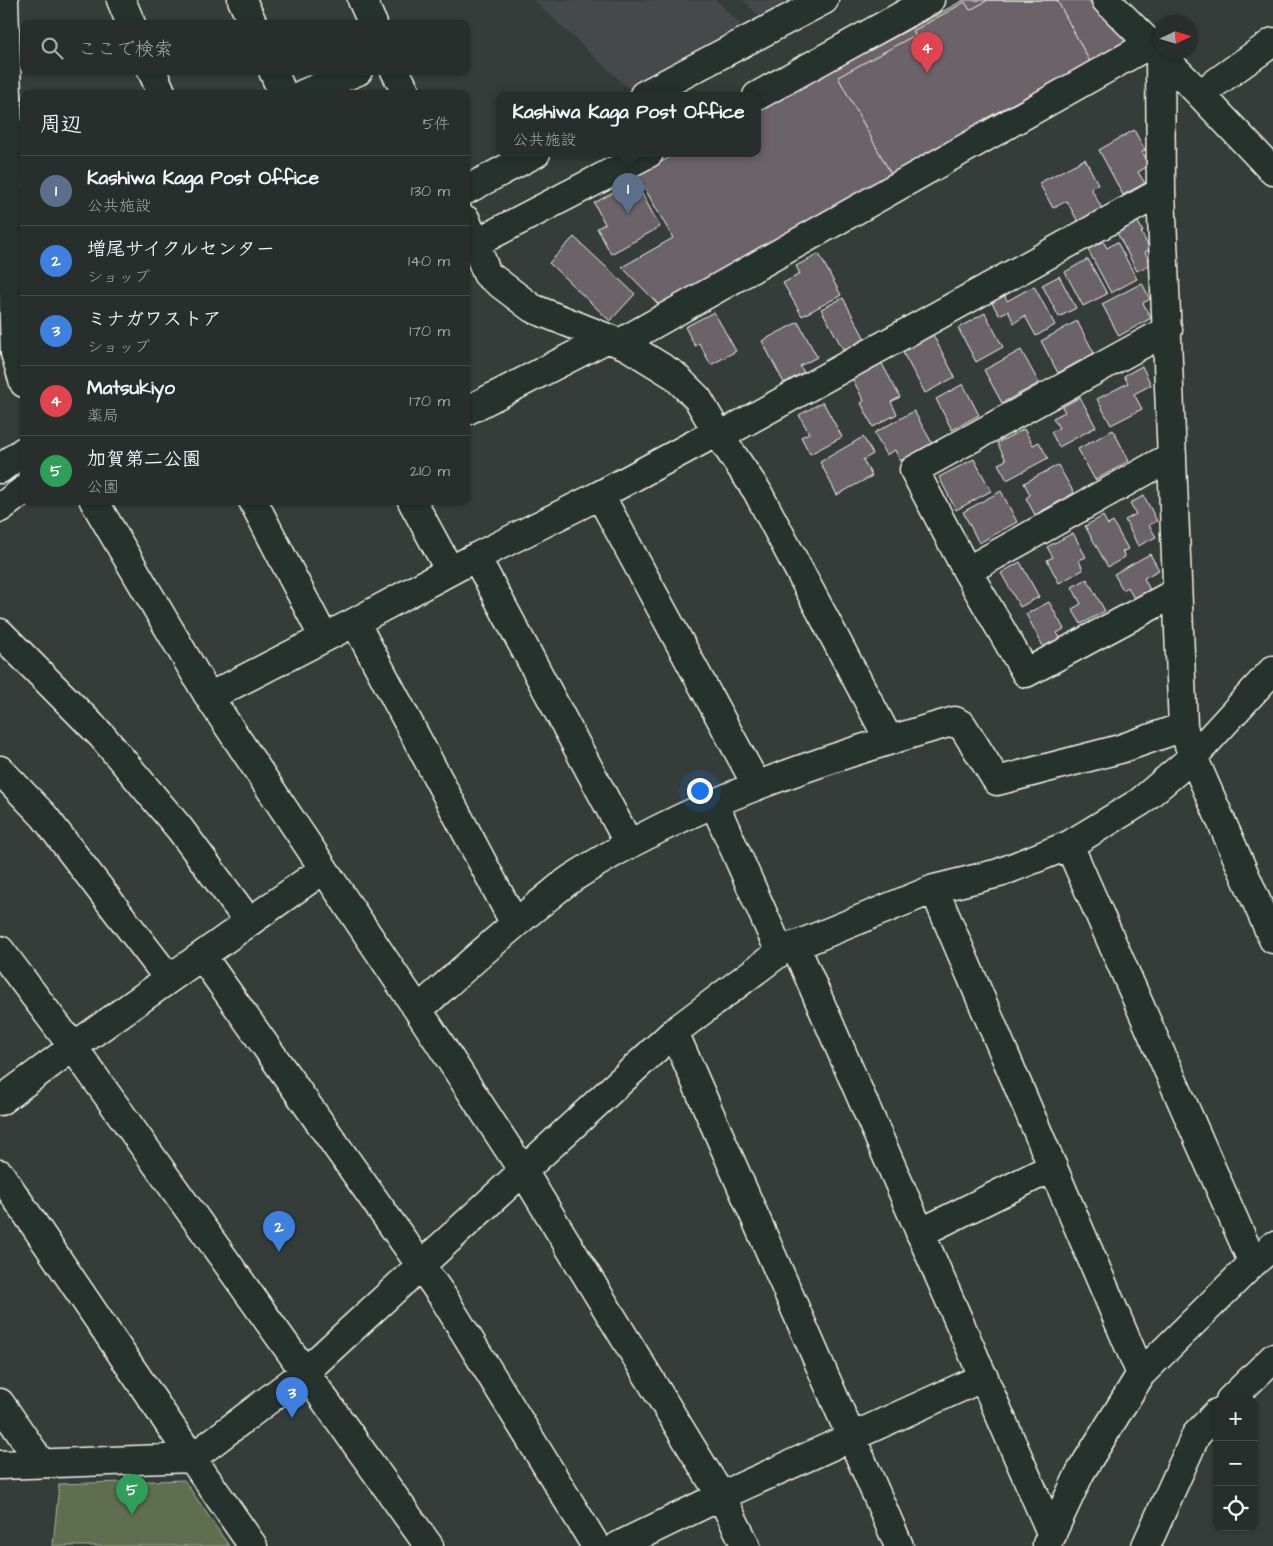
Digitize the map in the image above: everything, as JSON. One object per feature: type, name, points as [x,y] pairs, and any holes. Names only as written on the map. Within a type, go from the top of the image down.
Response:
[{"type":"street","points":[[4,0],[4,71],[17,211],[15,354],[20,370]]},
{"type":"street","points":[[121,0],[130,20]]},
{"type":"street","points":[[242,0],[251,20]]},
{"type":"street","points":[[362,0],[371,20]]},
{"type":"street","points":[[653,92],[824,0]]},
{"type":"street","points":[[761,94],[930,0]]},
{"type":"street","points":[[1106,0],[1153,47]]},
{"type":"street","points":[[1200,94],[1273,42]]},
{"type":"street","points":[[470,409],[614,341],[1153,50]]},
{"type":"street","points":[[1156,60],[1183,727],[1193,757],[1273,939]]},
{"type":"street","points":[[1166,60],[1273,171]]},
{"type":"street","points":[[154,75],[160,90]]},
{"type":"street","points":[[275,75],[281,90]]},
{"type":"street","points":[[313,90],[348,75]]},
{"type":"street","points":[[398,75],[405,90]]},
{"type":"street","points":[[470,188],[528,157]]},
{"type":"street","points":[[470,237],[640,157]]},
{"type":"street","points":[[209,697],[355,622],[476,556],[718,434],[1162,192]]},
{"type":"street","points":[[470,239],[488,274],[532,308],[614,341],[674,375],[698,399],[718,434],[756,491],[889,740]]},
{"type":"street","points":[[1168,330],[914,470],[967,571],[1026,673],[1177,592]]},
{"type":"street","points":[[0,469],[20,454]]},
{"type":"street","points":[[967,571],[1172,456]]},
{"type":"street","points":[[0,508],[20,493]]},
{"type":"street","points":[[600,495],[757,786]]},
{"type":"street","points":[[96,505],[209,697],[523,1171],[721,1496],[746,1546]]},
{"type":"street","points":[[255,505],[324,638]]},
{"type":"street","points":[[414,505],[450,571]]},
{"type":"street","points":[[476,556],[629,844]]},
{"type":"street","points":[[355,622],[515,924]]},
{"type":"street","points":[[0,632],[102,736],[180,829],[249,922]]},
{"type":"street","points":[[0,1465],[192,1458],[305,1372],[674,1032],[788,949],[934,889],[999,873],[1069,844],[1140,802],[1193,757],[1273,670]]},
{"type":"street","points":[[418,1010],[515,924],[573,878],[629,844],[714,803],[757,786],[889,740],[955,721],[962,725],[997,781],[1120,749],[1183,727]]},
{"type":"street","points":[[0,770],[44,816],[169,980]]},
{"type":"street","points":[[714,803],[788,949],[920,1234],[984,1378],[1049,1540]]},
{"type":"street","points":[[1049,1540],[1080,1472],[1141,1374],[1263,1255],[1069,844]]},
{"type":"street","points":[[0,1101],[324,869]]},
{"type":"street","points":[[934,889],[1141,1374]]},
{"type":"street","points":[[0,950],[73,1047],[429,1546]]},
{"type":"street","points":[[202,956],[443,1297],[596,1546]]},
{"type":"street","points":[[674,1032],[899,1546]]},
{"type":"street","points":[[920,1234],[1053,1167]]},
{"type":"street","points":[[0,1174],[253,1546]]},
{"type":"street","points":[[1234,1396],[1273,1358]]},
{"type":"street","points":[[618,1546],[721,1496],[984,1378]]},
{"type":"street","points":[[0,1403],[40,1463]]},
{"type":"street","points":[[1146,1546],[1196,1435],[1213,1417]]},
{"type":"shaded area","points":[[533,0],[716,0],[743,27],[629,89]]},
{"type":"shaded area","points":[[743,0],[793,0],[761,18]]},
{"type":"green space","points":[[184,1480],[229,1546],[53,1546],[59,1484]]},
{"type":"building","points":[[964,0],[1088,0],[1125,37],[1125,44],[663,309],[622,267],[673,238],[637,175],[671,157],[761,157],[761,109]]},
{"type":"building","points":[[988,0],[1057,0],[1090,62],[970,127],[971,130],[891,174],[838,77],[915,35],[913,31],[965,2],[970,10]]},
{"type":"building","points":[[1134,130],[1145,150],[1142,152],[1150,165],[1138,172],[1145,183],[1123,195],[1099,150]]},
{"type":"building","points":[[1085,159],[1098,184],[1091,188],[1102,209],[1078,222],[1067,201],[1053,208],[1039,183]]},
{"type":"building","points":[[635,181],[660,227],[611,254],[597,228],[605,224],[594,203]]},
{"type":"building","points":[[1137,220],[1150,249],[1145,252],[1151,264],[1137,271],[1116,231]]},
{"type":"building","points":[[574,237],[635,294],[610,321],[549,263]]},
{"type":"building","points":[[1101,238],[1107,248],[1117,242],[1137,279],[1111,293],[1086,246]]},
{"type":"building","points":[[819,254],[841,295],[802,316],[783,283],[800,274],[796,266]]},
{"type":"building","points":[[1088,259],[1107,294],[1083,306],[1065,272]]},
{"type":"building","points":[[1059,276],[1076,308],[1059,317],[1042,285]]},
{"type":"building","points":[[1142,283],[1150,299],[1143,303],[1151,318],[1119,336],[1102,304]]},
{"type":"building","points":[[1034,286],[1055,325],[1036,336],[1025,316],[1014,323],[1008,311],[999,315],[991,301],[1004,294],[1007,301]]},
{"type":"building","points":[[843,298],[865,339],[844,351],[821,309]]},
{"type":"building","points":[[714,312],[736,351],[711,365],[699,343],[695,346],[685,327]]},
{"type":"building","points":[[985,313],[1003,347],[976,362],[958,328]]},
{"type":"building","points":[[1077,321],[1094,353],[1058,373],[1041,341]]},
{"type":"building","points":[[798,322],[817,357],[800,366],[804,372],[784,383],[762,341]]},
{"type":"building","points":[[933,335],[955,377],[925,393],[902,351]]},
{"type":"building","points":[[1021,350],[1039,383],[1002,403],[984,370]]},
{"type":"building","points":[[881,362],[900,397],[891,402],[897,414],[873,427],[861,403],[864,401],[852,378]]},
{"type":"building","points":[[1142,366],[1151,385],[1134,394],[1142,409],[1111,425],[1097,399],[1128,383],[1124,376]]},
{"type":"building","points":[[963,384],[979,415],[952,430],[936,399]]},
{"type":"building","points":[[1080,397],[1096,427],[1059,447],[1051,432],[1059,428],[1053,418],[1065,412],[1062,407]]},
{"type":"building","points":[[823,402],[842,437],[810,454],[801,437],[809,433],[799,415]]},
{"type":"building","points":[[914,411],[932,443],[900,461],[895,450],[886,455],[874,433]]},
{"type":"building","points":[[1024,429],[1033,445],[1039,442],[1048,458],[1007,480],[998,464],[1006,460],[997,443]]},
{"type":"building","points":[[1113,430],[1129,461],[1095,480],[1078,449]]},
{"type":"building","points":[[863,437],[873,454],[863,460],[872,476],[837,495],[820,462]]},
{"type":"building","points":[[974,459],[991,491],[956,510],[939,477]]},
{"type":"building","points":[[1058,465],[1074,493],[1035,515],[1026,498],[1030,495],[1024,483]]},
{"type":"building","points":[[1001,491],[1017,522],[979,543],[963,512]]},
{"type":"building","points":[[1144,496],[1157,521],[1149,525],[1156,537],[1138,546],[1125,520],[1136,514],[1130,503]]},
{"type":"building","points":[[1103,516],[1108,525],[1113,522],[1128,549],[1122,552],[1125,557],[1108,567],[1085,526]]},
{"type":"building","points":[[1073,533],[1086,557],[1079,560],[1083,570],[1059,583],[1047,560],[1053,557],[1047,547]]},
{"type":"building","points":[[1150,554],[1159,570],[1144,578],[1150,590],[1134,599],[1128,587],[1123,590],[1114,574]]},
{"type":"building","points":[[1020,562],[1039,597],[1020,607],[1001,573]]},
{"type":"building","points":[[1087,579],[1105,611],[1081,624],[1072,609],[1081,604],[1072,587]]},
{"type":"building","points":[[1049,602],[1064,629],[1057,633],[1061,639],[1044,648],[1026,614]]},
{"type":"place","name":"Matsukiyo","points":[[927,73]]},
{"type":"place","name":"Kashiwa Kaga Post Office","points":[[628,214]]},
{"type":"place","name":"増尾サイクルセンター","points":[[279,1252]]},
{"type":"place","name":"ミナガワストア","points":[[292,1418]]},
{"type":"place","name":"加賀第二公園","points":[[132,1515]]}]
